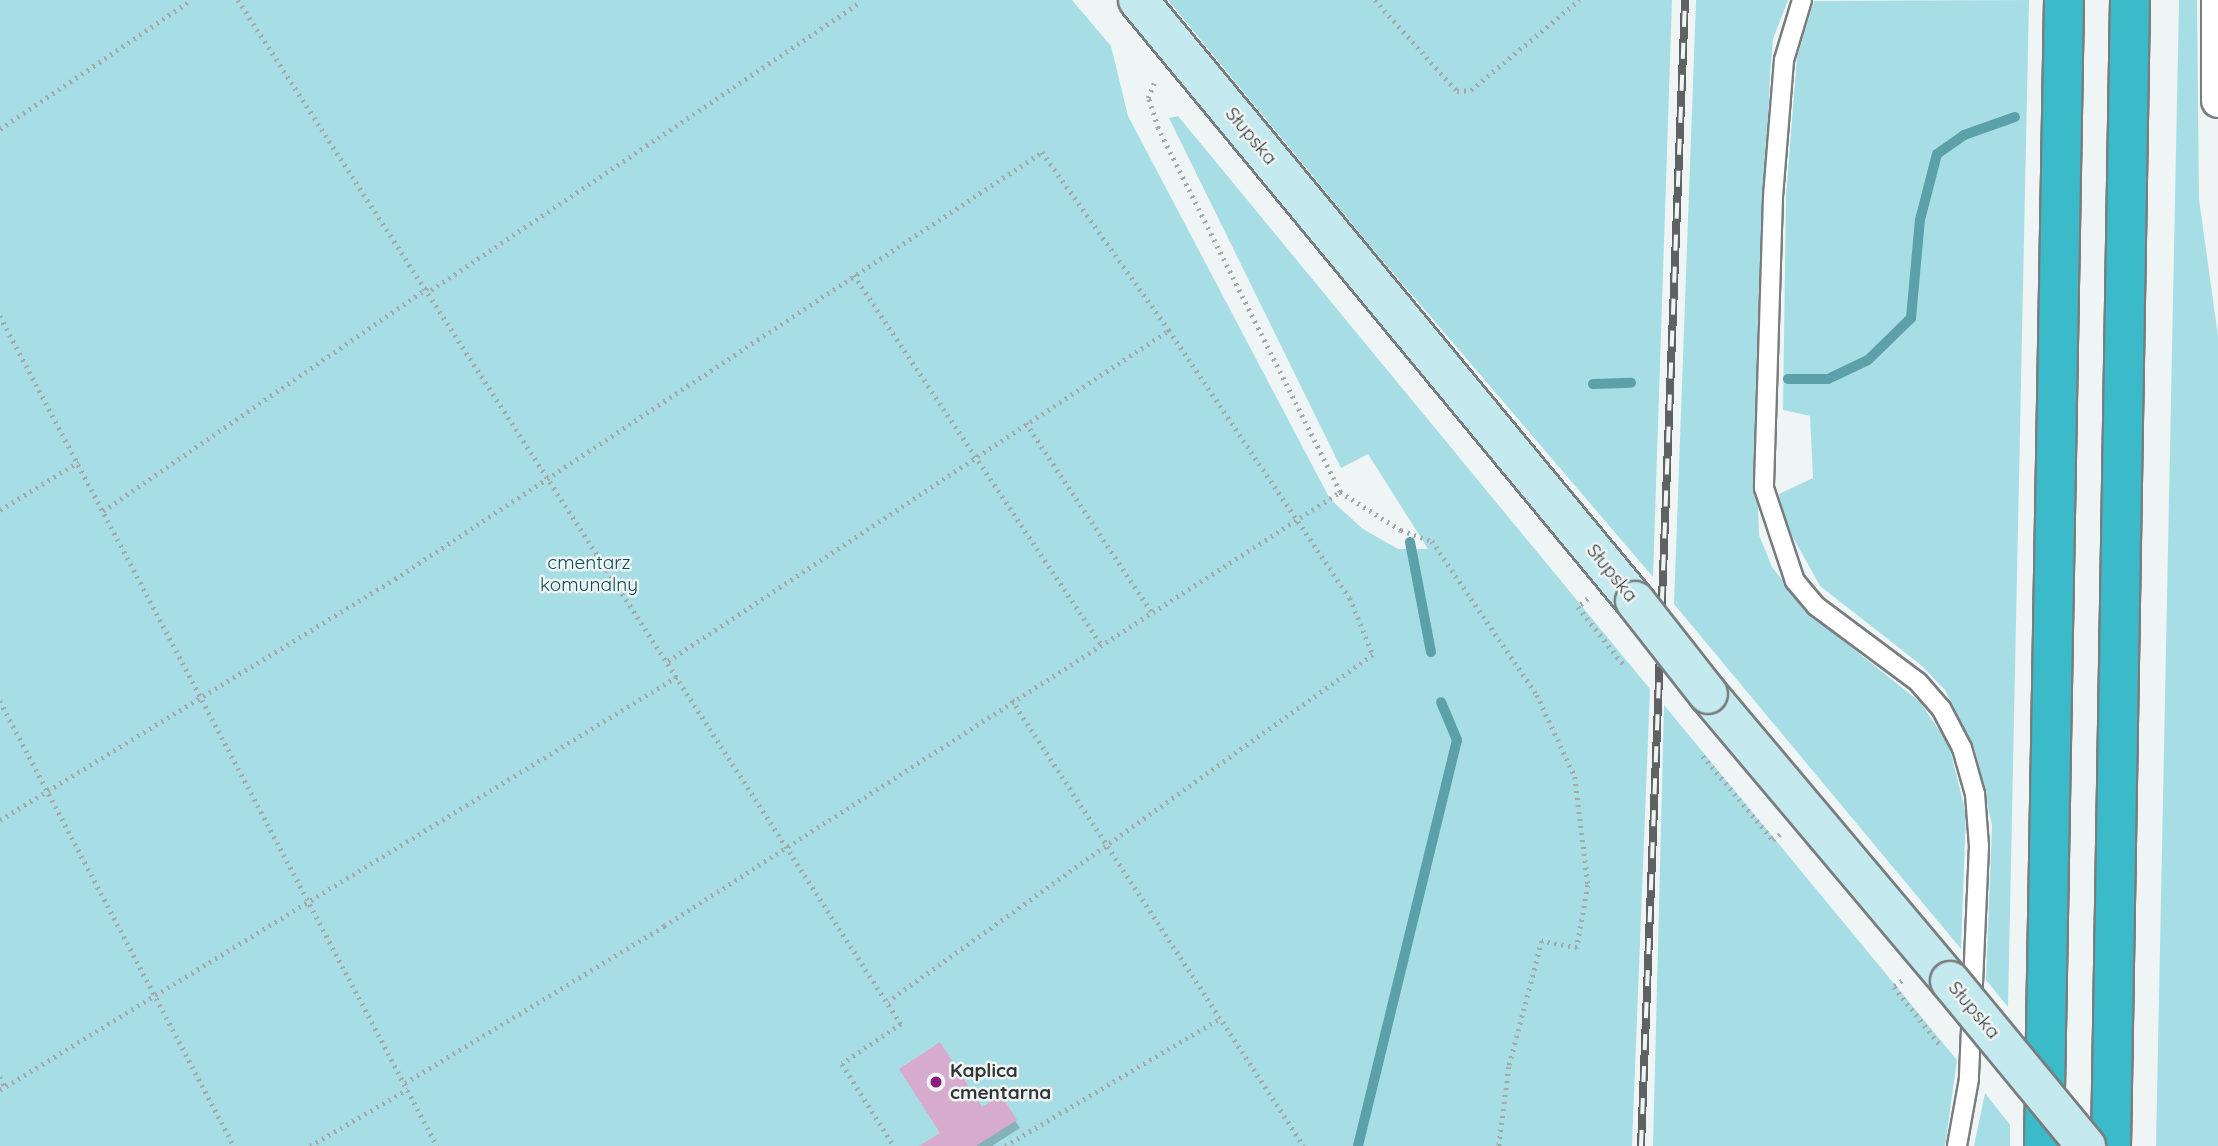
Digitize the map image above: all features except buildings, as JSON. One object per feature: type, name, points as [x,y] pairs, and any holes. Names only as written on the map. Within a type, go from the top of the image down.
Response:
[{"type":"highway","points":[[2044,1146],[2064,0]]},
{"type":"highway","points":[[2111,1146],[2130,0]]},
{"type":"main road","name":"Słupska","points":[[1138,0],[1635,601],[1708,694],[2086,1146]]},
{"type":"street","points":[[2218,0],[2218,100]]},
{"type":"lane","points":[[1802,0],[1784,60],[1774,184],[1764,488],[1795,581],[1816,606],[1918,682],[1941,708],[1962,748],[1975,794],[1979,846],[1969,1079],[1957,1146]]},
{"type":"path","points":[[0,129],[191,0]]},
{"type":"path","points":[[238,0],[430,288],[784,846],[901,1024],[842,1064],[894,1146]]},
{"type":"path","points":[[1376,0],[1457,91],[1471,90],[1578,0]]},
{"type":"path","points":[[103,511],[430,288],[859,3]]},
{"type":"path","points":[[1161,77],[1148,98],[1158,128],[1340,492],[1401,530],[1432,541],[1537,695],[1575,777],[1588,885],[1577,948],[1542,941],[1509,1067],[1499,1146]]},
{"type":"path","points":[[0,820],[395,579],[1042,152],[1169,330],[1299,520],[1350,598],[1373,655],[888,1002]]},
{"type":"path","points":[[854,275],[1100,643]]},
{"type":"path","points":[[0,316],[198,697],[437,1146]]},
{"type":"path","points":[[668,661],[1169,330]]},
{"type":"path","points":[[1026,423],[1151,611]]},
{"type":"path","points":[[0,510],[78,462]]},
{"type":"path","points":[[405,1083],[784,846],[1340,492]]},
{"type":"path","points":[[1589,598],[1578,607],[1624,665]]},
{"type":"path","points":[[0,1077],[2,1088],[678,676]]},
{"type":"path","points":[[1012,700],[1217,1020],[1304,1146]]},
{"type":"path","points":[[0,701],[234,1146]]},
{"type":"path","points":[[1703,757],[1773,840],[1783,832]]},
{"type":"path","points":[[1904,979],[1894,987],[1969,1079]]},
{"type":"path","points":[[1005,1146],[1217,1020]]},
{"type":"path","points":[[310,1146],[408,1089]]},
{"type":"green space","name":"cmentarz komunalny","points":[[0,0],[1072,0],[1111,46],[1128,116],[1330,499],[1363,529],[1398,549],[1428,549],[1368,454],[1341,468],[1169,118],[1178,116],[1650,689],[1632,1146],[0,1146]]},
{"type":"green space","points":[[1168,0],[1672,0],[1653,577],[1377,254]]},
{"type":"green space","points":[[1696,0],[1788,0],[1773,39],[1770,76],[1755,417],[1759,535],[1772,567],[1807,612],[1920,702],[1949,745],[1966,814],[1961,949],[1674,604]]},
{"type":"green space","points":[[2029,0],[2008,1007],[1986,980],[1992,825],[1975,750],[1945,690],[1921,665],[1820,586],[1785,523],[1779,494],[1813,478],[1810,416],[1783,410],[1786,196],[1797,57],[1814,1]]},
{"type":"green space","points":[[2179,0],[2197,0],[2199,199],[2218,336],[2218,1146],[2156,1146]]},
{"type":"green space","points":[[1664,705],[1957,1060],[1945,1146],[1653,1146]]},
{"type":"green space","points":[[1985,1093],[2010,1125],[2010,1146],[1974,1146]]},
{"type":"waterway","points":[[1788,379],[1828,379],[1868,360],[1911,318],[1920,220],[1937,154],[1964,135],[2015,117]]},
{"type":"waterway","points":[[1593,384],[1631,383]]},
{"type":"waterway","points":[[1410,542],[1431,652]]},
{"type":"waterway","points":[[1358,1146],[1457,740],[1441,702]]},
{"type":"railway","points":[[1641,1146],[1685,0]]},
{"type":"place","name":"Kaplica cmentarna","points":[[936,1082]]}]
